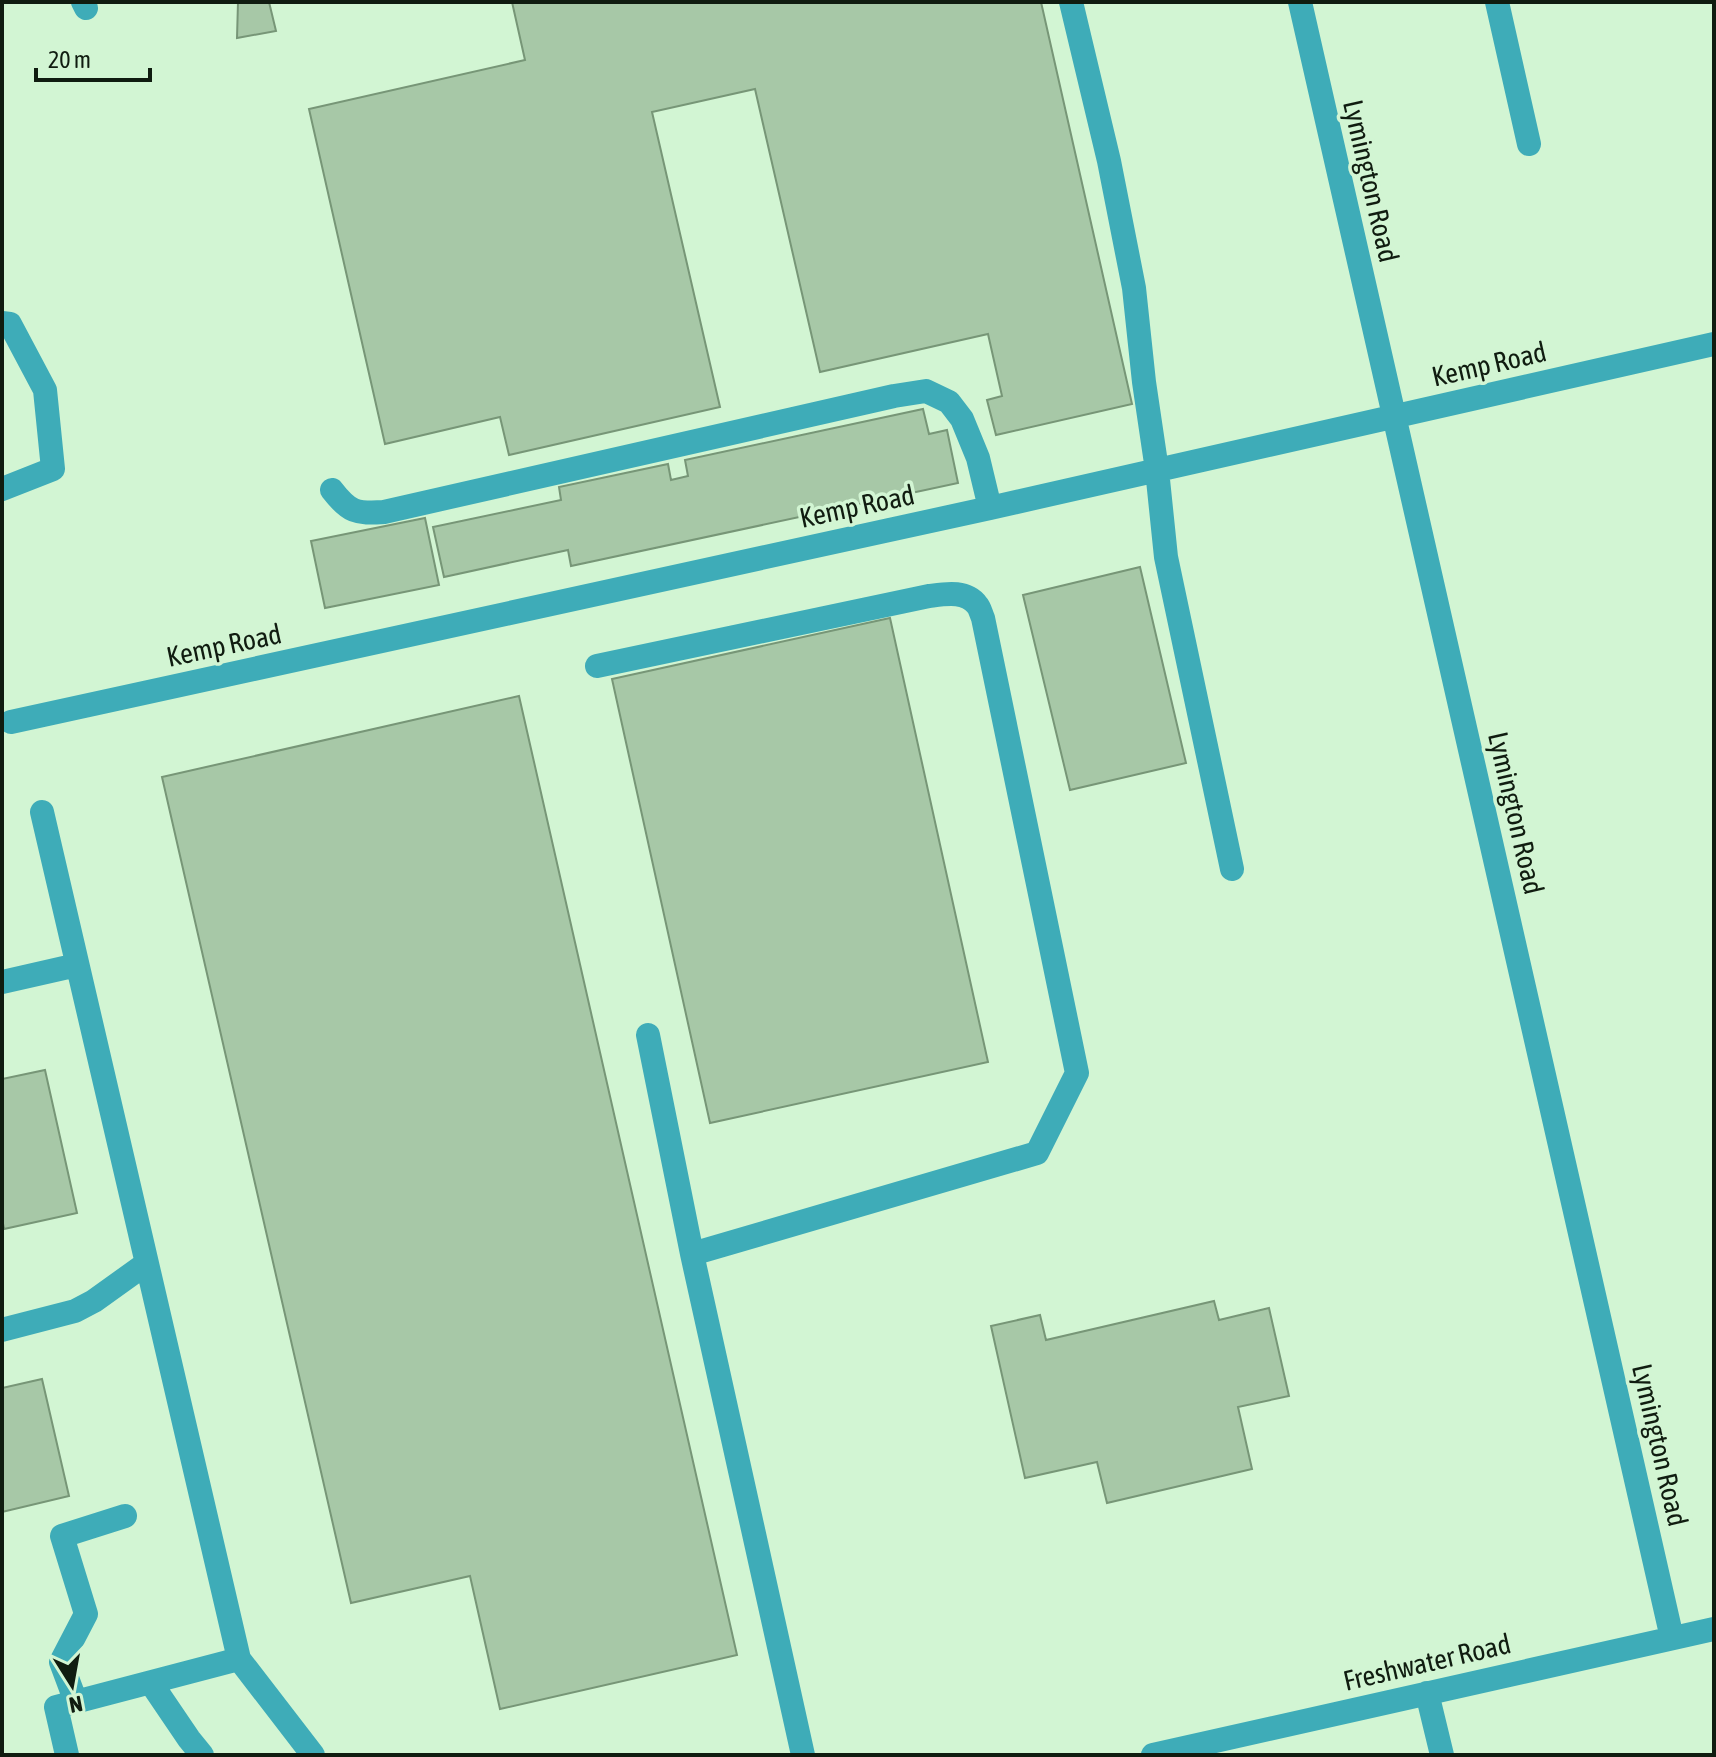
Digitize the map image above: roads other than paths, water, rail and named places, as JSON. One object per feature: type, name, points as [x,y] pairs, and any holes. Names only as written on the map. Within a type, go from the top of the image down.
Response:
[{"type":"street","points":[[1071,2],[1109,161],[1134,288],[1166,557],[1232,869]]},
{"type":"street","name":"Lymington Road","points":[[1300,2],[1672,1638]]},
{"type":"street","points":[[1497,2],[1529,144]]},
{"type":"street","points":[[2,323],[10,324],[45,390],[53,469],[2,489]]},
{"type":"street","name":"Kemp Road","points":[[11,722],[990,508],[1714,344]]},
{"type":"street","points":[[332,490],[344,506],[368,513],[384,512],[926,391],[949,402],[962,419],[978,458],[990,508]]},
{"type":"street","points":[[597,666],[929,596],[949,593],[965,596],[977,604],[983,618],[1077,1073],[1037,1153],[692,1254]]},
{"type":"street","points":[[42,812],[239,1659],[313,1755]]},
{"type":"street","points":[[2,982],[77,965]]},
{"type":"street","points":[[648,1035],[692,1254],[803,1755]]},
{"type":"street","points":[[2,1330],[75,1311],[147,1263]]},
{"type":"street","points":[[76,1702],[61,1662],[86,1614],[62,1536],[125,1516]]},
{"type":"street","name":"Freshwater Road","points":[[1153,1755],[1714,1629]]},
{"type":"street","points":[[67,1755],[56,1707],[239,1659]]},
{"type":"street","points":[[151,1683],[202,1755]]},
{"type":"street","points":[[1427,1693],[1442,1755]]}]
